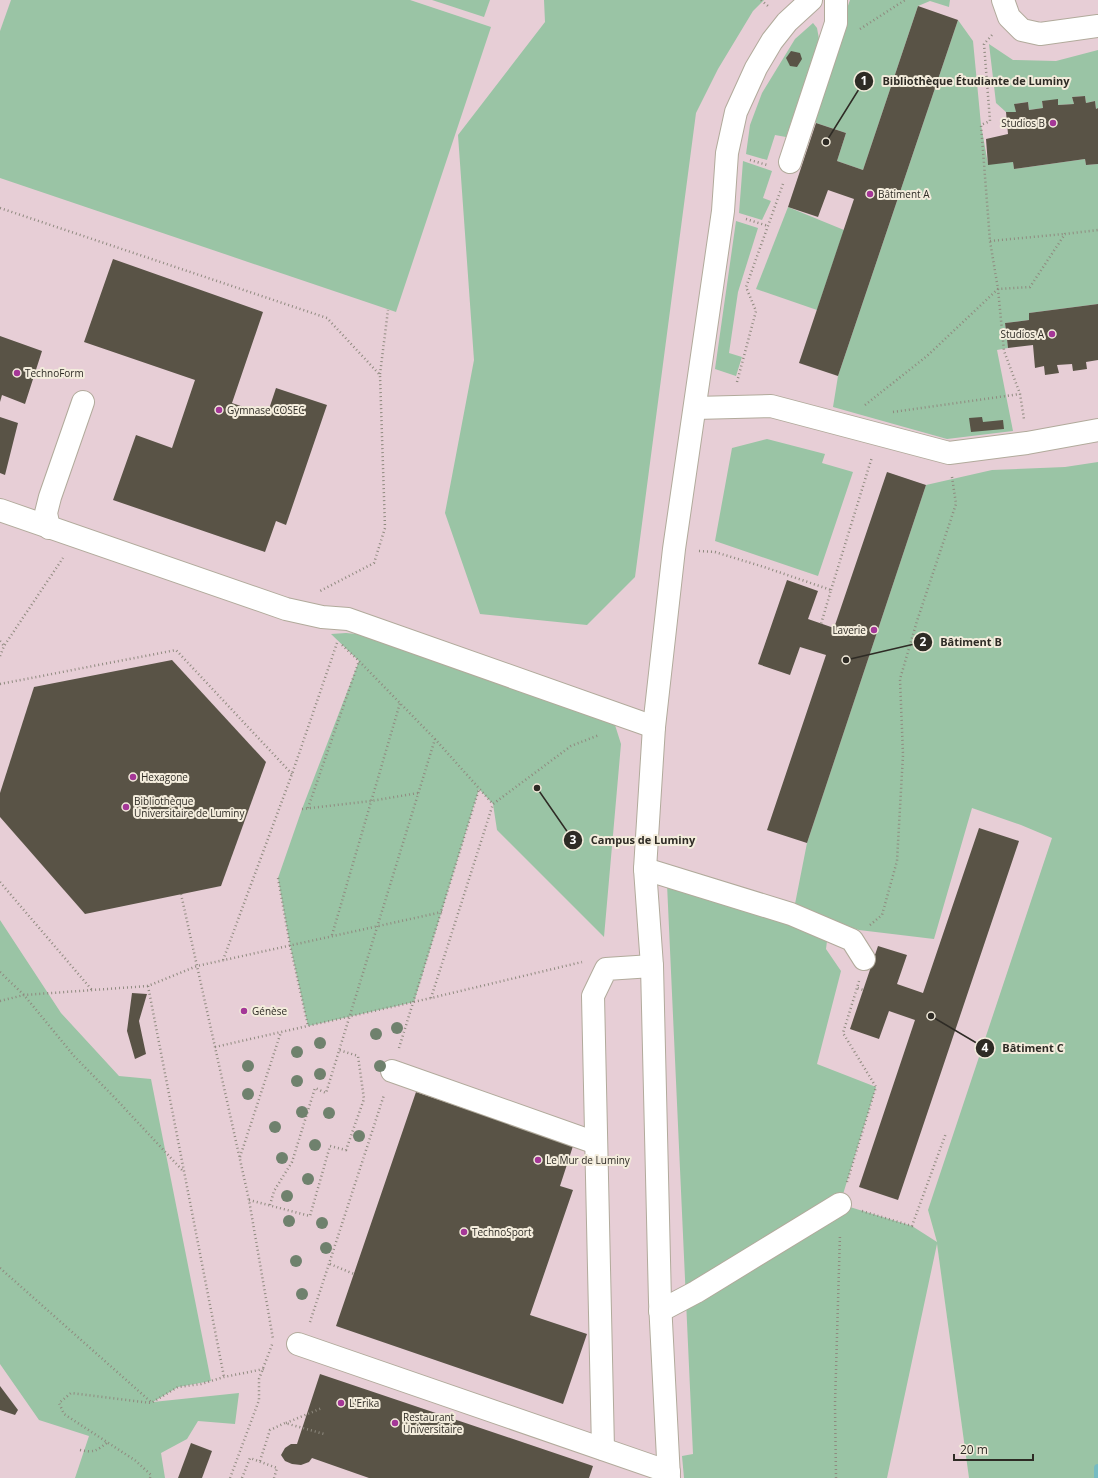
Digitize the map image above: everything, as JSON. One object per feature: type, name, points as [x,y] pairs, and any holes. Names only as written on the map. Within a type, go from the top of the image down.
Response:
[{"type":"street","points":[[300,1345],[603,1449],[669,1475],[660,1311],[652,966],[645,869],[654,727],[674,550],[723,211],[727,153],[736,112],[756,68],[772,42],[788,22],[811,0]]},
{"type":"street","points":[[780,164],[836,23],[836,0]]},
{"type":"street","points":[[1006,9],[1022,30],[1040,34],[1098,26]]},
{"type":"street","points":[[49,528],[46,513],[50,497],[82,402]]},
{"type":"street","points":[[695,408],[771,406],[949,453],[1028,443],[1098,430]]},
{"type":"street","points":[[0,510],[77,538],[286,609],[322,617],[348,619],[654,727]]},
{"type":"street","points":[[645,869],[791,914],[852,940],[864,959]]},
{"type":"street","points":[[603,1449],[593,996],[606,969],[652,966]]},
{"type":"street","points":[[392,1071],[596,1143]]},
{"type":"street","points":[[660,1311],[696,1292],[840,1204]]},
{"type":"path","points":[[1006,9],[984,44],[990,121],[982,124],[990,241],[998,289],[1004,351],[1020,394],[1028,443]]},
{"type":"path","points":[[745,158],[780,164]]},
{"type":"path","points":[[730,407],[756,311],[746,286],[779,197]]},
{"type":"path","points":[[0,208],[327,318],[380,375]]},
{"type":"path","points":[[751,221],[768,226]]},
{"type":"path","points":[[990,241],[1098,230]]},
{"type":"path","points":[[828,421],[848,418],[927,356],[998,289],[1030,287],[1065,234]]},
{"type":"path","points":[[320,592],[374,563],[385,528],[380,375],[388,310]]},
{"type":"path","points":[[887,413],[1020,394]]},
{"type":"path","points":[[821,624],[879,434]]},
{"type":"path","points":[[852,940],[882,915],[898,861],[903,755],[900,679],[917,621],[956,504],[949,453]]},
{"type":"path","points":[[0,656],[4,646],[77,538]]},
{"type":"path","points":[[674,550],[715,552],[831,590]]},
{"type":"path","points":[[0,641],[4,646]]},
{"type":"path","points":[[223,960],[292,774],[338,641]]},
{"type":"path","points":[[0,684],[176,650],[292,774]]},
{"type":"path","points":[[308,808],[359,661],[435,739],[493,804]]},
{"type":"path","points":[[332,935],[400,703]]},
{"type":"path","points":[[430,998],[493,804],[571,746],[605,732],[626,717]]},
{"type":"path","points":[[270,1205],[274,1191],[292,1162],[315,1088],[326,1093],[435,739]]},
{"type":"path","points":[[273,1341],[300,1345],[330,1264],[414,1002],[479,789]]},
{"type":"path","points":[[302,809],[371,801],[418,793]]},
{"type":"path","points":[[278,878],[290,945],[308,1026]]},
{"type":"path","points":[[0,882],[93,990]]},
{"type":"path","points":[[181,894],[249,1200],[273,1341],[259,1380],[259,1400],[230,1478]]},
{"type":"path","points":[[0,1002],[24,995],[148,986],[197,966],[377,925],[442,912]]},
{"type":"path","points":[[215,1047],[582,962],[606,969]]},
{"type":"path","points":[[0,972],[24,995],[74,1056],[116,1098],[184,1172]]},
{"type":"path","points":[[148,986],[224,1377]]},
{"type":"path","points":[[836,1478],[835,1404],[840,1258],[840,1204],[876,1087],[844,1033],[857,988]]},
{"type":"path","points":[[240,1157],[281,1032]]},
{"type":"path","points":[[249,1200],[310,1216],[330,1146],[346,1150],[364,1099],[358,1056],[340,1050]]},
{"type":"path","points":[[840,1204],[912,1226],[946,1133]]},
{"type":"path","points":[[330,1264],[354,1274]]},
{"type":"path","points":[[0,1268],[152,1403]]},
{"type":"path","points":[[150,1478],[151,1475],[136,1461],[64,1414],[59,1403],[71,1393],[152,1403],[178,1387],[201,1384],[224,1377],[264,1369]]},
{"type":"path","points":[[260,1461],[270,1430],[322,1408]]},
{"type":"path","points":[[285,1423],[324,1434]]},
{"type":"path","points":[[80,1450],[91,1452],[97,1451],[108,1442]]},
{"type":"path","points":[[242,1478],[250,1458],[277,1468],[274,1478]]},
{"type":"shaded area","points":[[0,0],[1098,0],[1098,739],[928,1210],[937,1243],[969,1478],[0,1478]]},
{"type":"green space","points":[[11,0],[410,0],[491,27],[396,312],[0,178],[0,31]]},
{"type":"green space","points":[[432,0],[490,0],[484,17]]},
{"type":"green space","points":[[544,0],[764,0],[753,11],[718,69],[696,113],[635,577],[587,625],[480,614],[445,513],[474,360],[458,135],[545,22]]},
{"type":"green space","points":[[850,0],[950,0],[949,7],[930,1],[918,6],[863,170],[837,161],[846,133],[816,123],[811,113]]},
{"type":"green space","points":[[958,20],[973,41],[981,125],[988,164],[1013,162],[1014,169],[1085,159],[1086,165],[1098,164],[1098,304],[1029,313],[1029,320],[1005,323],[1008,348],[997,350],[1013,431],[947,439],[833,407],[838,376]]},
{"type":"green space","points":[[813,23],[817,28],[819,39],[786,137],[775,135],[767,160],[746,154],[750,125],[762,93],[795,39]]},
{"type":"green space","points":[[989,44],[1013,60],[1056,61],[1098,50],[1098,108],[1096,109],[1095,101],[1086,103],[1085,96],[1072,97],[1074,104],[1058,105],[1042,101],[1043,108],[1029,110],[1028,102],[1015,104],[1016,112],[1006,112],[996,103]]},
{"type":"green space","points":[[743,161],[772,171],[763,198],[771,201],[762,220],[739,213]]},
{"type":"green space","points":[[788,207],[844,230],[817,310],[756,289]]},
{"type":"green space","points":[[736,221],[758,228],[738,292],[729,353],[742,357],[736,376],[715,369]]},
{"type":"green space","points":[[767,439],[825,454],[822,463],[853,472],[818,576],[715,541],[732,448]]},
{"type":"green space","points":[[1098,462],[1098,1478],[969,1478],[937,1244],[887,1478],[684,1478],[682,1456],[693,1454],[667,884],[828,933],[826,949],[841,971],[817,1064],[876,1087],[840,1204],[912,1226],[937,1242],[928,1210],[1052,838],[1021,825],[972,808],[934,939],[859,930],[794,909],[807,843],[926,485],[992,470],[1065,467]]},
{"type":"green space","points":[[346,633],[367,635],[615,725],[621,744],[604,937],[497,830],[493,804],[479,789],[414,1002],[308,1026],[290,945],[278,878],[302,809],[359,661],[331,634]]},
{"type":"green space","points":[[0,920],[61,1013],[119,1076],[151,1079],[211,1381],[178,1387],[153,1402],[239,1393],[235,1424],[198,1421],[187,1439],[161,1453],[165,1478],[75,1478],[89,1436],[39,1420],[0,1364]]},
{"type":"building","name":"Bâtiment A","points":[[918,6],[958,20],[838,376],[799,363],[854,199],[828,190],[818,217],[788,207],[816,123],[846,133],[837,161],[863,170]]},
{"type":"building","points":[[791,51],[800,53],[802,59],[797,67],[790,66],[786,58]]},
{"type":"building","name":"Studios B","points":[[1085,96],[1086,103],[1095,101],[1096,109],[1098,108],[1098,164],[1086,165],[1085,159],[1014,169],[1013,162],[988,165],[986,139],[1008,134],[1006,112],[1016,112],[1014,104],[1028,102],[1029,110],[1043,108],[1042,101],[1058,99],[1058,105],[1074,104],[1072,97]]},
{"type":"building","name":"Gymnase COSEC","points":[[113,259],[263,312],[232,403],[267,415],[276,388],[327,405],[286,525],[276,521],[265,552],[113,500],[136,435],[172,448],[195,380],[84,342]]},
{"type":"building","name":"Studios A","points":[[1098,304],[1098,360],[1086,362],[1087,369],[1073,371],[1072,364],[1057,365],[1059,373],[1045,375],[1044,366],[1035,368],[1033,345],[1008,348],[1005,323],[1029,320],[1029,313]]},
{"type":"building","name":"TechnoForm","points":[[0,336],[42,351],[25,404],[2,395],[0,402]]},
{"type":"building","points":[[0,417],[18,423],[5,475],[0,473]]},
{"type":"building","points":[[982,417],[983,422],[1003,420],[1004,429],[971,432],[969,418]]},
{"type":"building","points":[[887,472],[926,485],[807,843],[767,830],[826,655],[800,647],[790,675],[758,664],[787,580],[818,591],[808,619],[834,628]]},
{"type":"building","name":"Hexagone","points":[[172,660],[266,762],[221,886],[85,914],[0,817],[0,793],[34,687]]},
{"type":"building","points":[[979,828],[1019,841],[898,1200],[859,1187],[915,1020],[889,1011],[879,1039],[850,1029],[878,946],[907,955],[897,984],[923,993]]},
{"type":"building","points":[[132,993],[147,994],[139,1021],[146,1054],[135,1059],[127,1031]]},
{"type":"building","name":"TechnoSport","points":[[416,1092],[573,1146],[560,1186],[573,1190],[530,1315],[587,1334],[563,1404],[336,1326]]},
{"type":"building","name":"Restaurant Universitaire","points":[[320,1374],[593,1466],[589,1478],[369,1478],[312,1458],[309,1462],[301,1465],[292,1464],[285,1461],[281,1455],[285,1448],[291,1444],[297,1444]]},
{"type":"building","points":[[0,1386],[18,1410],[15,1415],[0,1410]]},
{"type":"building","points":[[191,1443],[212,1451],[202,1478],[178,1478]]},
{"type":"waterway","points":[[1098,1468],[1098,1478]]},
{"type":"place","name":"Studios B","points":[[1053,123]]},
{"type":"place","name":"Bibliothèque Étudiante de Luminy","points":[[826,142]]},
{"type":"place","name":"Bâtiment A","points":[[870,194]]},
{"type":"place","name":"Studios A","points":[[1052,334]]},
{"type":"place","name":"TechnoForm","points":[[17,373]]},
{"type":"place","name":"Gymnase COSEC","points":[[219,410]]},
{"type":"place","name":"Laverie","points":[[874,630]]},
{"type":"place","name":"Bâtiment B","points":[[846,660]]},
{"type":"place","name":"Hexagone","points":[[133,777]]},
{"type":"place","name":"Campus de Luminy","points":[[537,788]]},
{"type":"place","name":"Bibliothèque Universitaire de Luminy","points":[[126,807]]},
{"type":"place","name":"Génèse","points":[[244,1011]]},
{"type":"place","name":"Bâtiment C","points":[[931,1016]]},
{"type":"place","name":"Le Mur de Luminy","points":[[538,1160]]},
{"type":"place","name":"TechnoSport","points":[[464,1232]]},
{"type":"place","name":"L'Erika","points":[[341,1403]]},
{"type":"place","name":"Restaurant Universitaire","points":[[395,1423]]}]
